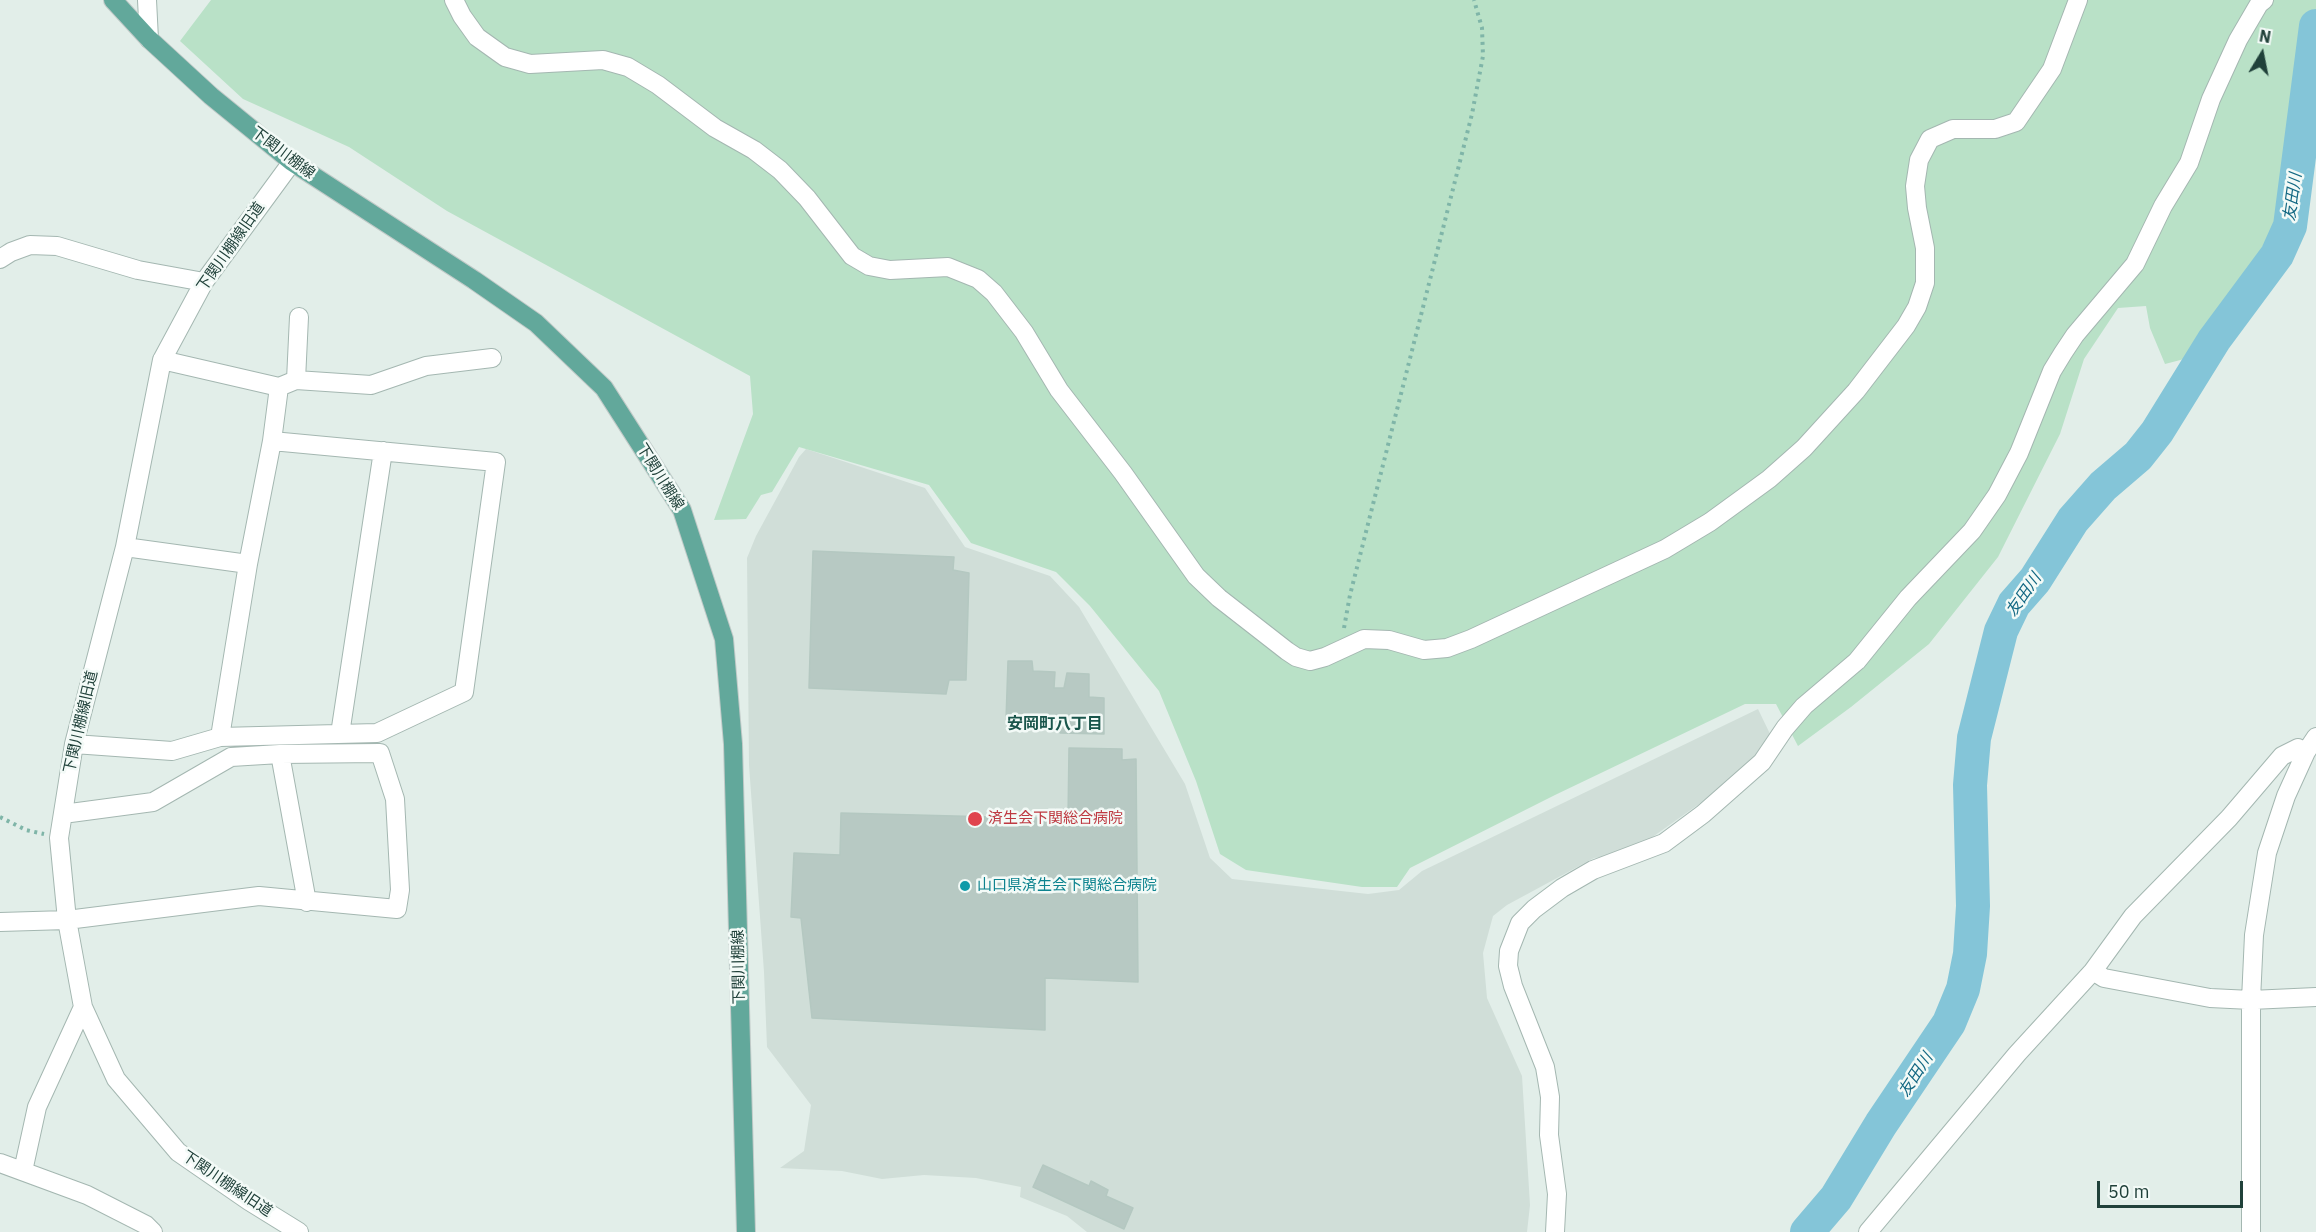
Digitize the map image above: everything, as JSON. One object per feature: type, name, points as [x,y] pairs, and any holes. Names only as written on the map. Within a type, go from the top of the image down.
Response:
[{"type":"main road","name":"下関川棚線","points":[[113,0],[149,39],[212,96],[292,162],[465,274],[536,324],[604,388],[682,510],[724,639],[725,650],[733,744],[746,1232]]},
{"type":"street","points":[[147,0],[149,39]]},
{"type":"street","points":[[454,0],[477,37],[506,57],[530,64],[603,60],[628,67],[658,85],[716,128],[754,150],[780,170],[807,198],[852,256],[869,266],[890,270],[948,267],[978,279],[994,293],[1024,332],[1059,390],[1123,473],[1196,576],[1219,598],[1296,657],[1310,661],[1325,657],[1364,639],[1389,640],[1424,650],[1447,648],[1470,639],[1665,549],[1710,522],[1769,479],[1804,448],[1856,391],[1906,326],[1917,307],[1925,283],[1925,248],[1915,186],[1919,160],[1930,139],[1953,129],[1995,129],[2016,122],[2052,69],[2078,0]]},
{"type":"street","points":[[1555,1232],[1557,1194],[1549,1135],[1550,1096],[1545,1067],[1513,986],[1508,966],[1509,951],[1520,923],[1562,888],[1593,870],[1664,843],[1703,814],[1762,762],[1785,728],[1804,706],[1857,662],[1908,598],[1972,531],[1997,495],[2019,453],[2052,371],[2063,352],[2135,264],[2163,206],[2189,163],[2211,99],[2238,40],[2259,4],[2264,0]]},
{"type":"street","name":"下関川棚線旧道","points":[[292,162],[204,282],[162,360],[125,548],[74,744],[59,838],[66,920],[83,1007],[116,1079],[178,1152],[299,1232]]},
{"type":"street","points":[[0,259],[30,245],[57,246],[138,270],[204,282]]},
{"type":"street","points":[[220,737],[248,564],[272,441],[288,383],[299,317]]},
{"type":"street","points":[[162,360],[288,383],[371,385],[426,366],[492,357]]},
{"type":"street","points":[[74,744],[172,751],[220,737],[377,734],[464,692],[496,462],[272,441]]},
{"type":"street","points":[[340,734],[383,451]]},
{"type":"street","points":[[125,548],[248,564]]},
{"type":"street","points":[[1868,1232],[2017,1054],[2093,970],[2133,916],[2229,818],[2282,756],[2298,748],[2311,745]]},
{"type":"street","points":[[2251,1232],[2251,1000],[2254,935],[2267,854],[2286,796],[2311,745]]},
{"type":"street","points":[[0,922],[66,920],[259,896],[397,909],[400,890],[395,799],[380,753],[280,753],[231,757],[153,802],[63,814]]},
{"type":"street","points":[[280,753],[307,902]]},
{"type":"street","points":[[2093,970],[2104,978],[2210,998],[2251,1000],[2316,997]]},
{"type":"street","points":[[23,1170],[37,1107],[83,1007]]},
{"type":"street","points":[[0,1163],[87,1195],[146,1225],[153,1232]]},
{"type":"path","points":[[1340,650],[1350,595],[1472,114],[1484,56],[1482,28],[1474,0]]},
{"type":"path","points":[[0,817],[26,830],[59,838]]},
{"type":"shaded area","name":"済生会下関総合病院","points":[[806,449],[925,488],[965,547],[1050,576],[1079,607],[1185,784],[1210,858],[1232,879],[1368,894],[1399,890],[1422,871],[1758,709],[1771,736],[1737,777],[1630,853],[1594,858],[1507,905],[1493,916],[1483,953],[1487,998],[1522,1076],[1530,1205],[1527,1232],[1087,1232],[1067,1216],[1020,1197],[1021,1187],[976,1178],[924,1175],[882,1179],[842,1171],[780,1168],[804,1151],[811,1105],[767,1047],[749,765],[747,558],[756,536],[799,457]]},
{"type":"green space","points":[[211,0],[2316,0],[2316,87],[2293,85],[2292,131],[2283,209],[2253,264],[2188,358],[2165,364],[2150,328],[2146,306],[2118,308],[2084,359],[2060,434],[1998,557],[1929,644],[1798,746],[1776,704],[1745,704],[1555,795],[1410,868],[1397,887],[1362,887],[1246,870],[1220,854],[1196,781],[1159,691],[1090,606],[1056,572],[971,543],[929,485],[799,447],[772,492],[761,495],[746,519],[714,520],[753,414],[750,376],[447,211],[349,147],[243,99],[180,41]]},
{"type":"building","points":[[813,551],[954,557],[953,570],[969,573],[966,680],[949,680],[946,694],[809,688]]},
{"type":"building","points":[[1008,661],[1032,661],[1033,671],[1055,672],[1054,688],[1064,688],[1067,673],[1089,674],[1089,697],[1104,698],[1104,734],[1060,733],[1061,721],[1006,720]]},
{"type":"building","name":"山口県済生会下関総合病院","points":[[1069,748],[1122,749],[1122,760],[1136,759],[1138,982],[1045,978],[1045,1030],[812,1018],[801,918],[791,917],[794,853],[840,855],[841,813],[1068,819]]},
{"type":"building","points":[[1043,1165],[1089,1186],[1091,1181],[1108,1190],[1106,1196],[1133,1208],[1124,1229],[1033,1187]]},
{"type":"waterway","name":"友田川","points":[[1807,1232],[1836,1198],[1881,1124],[1949,1023],[1963,989],[1970,954],[1973,906],[1970,785],[1974,738],[2001,631],[2014,604],[2035,580],[2073,520],[2103,486],[2138,456],[2157,432],[2214,340],[2277,255],[2290,226],[2316,26]]},
{"type":"place","name":"済生会下関総合病院","points":[[975,819]]},
{"type":"place","name":"山口県済生会下関総合病院","points":[[965,886]]},
{"type":"district","name":"安岡町八丁目","points":[[1055,724]]}]
